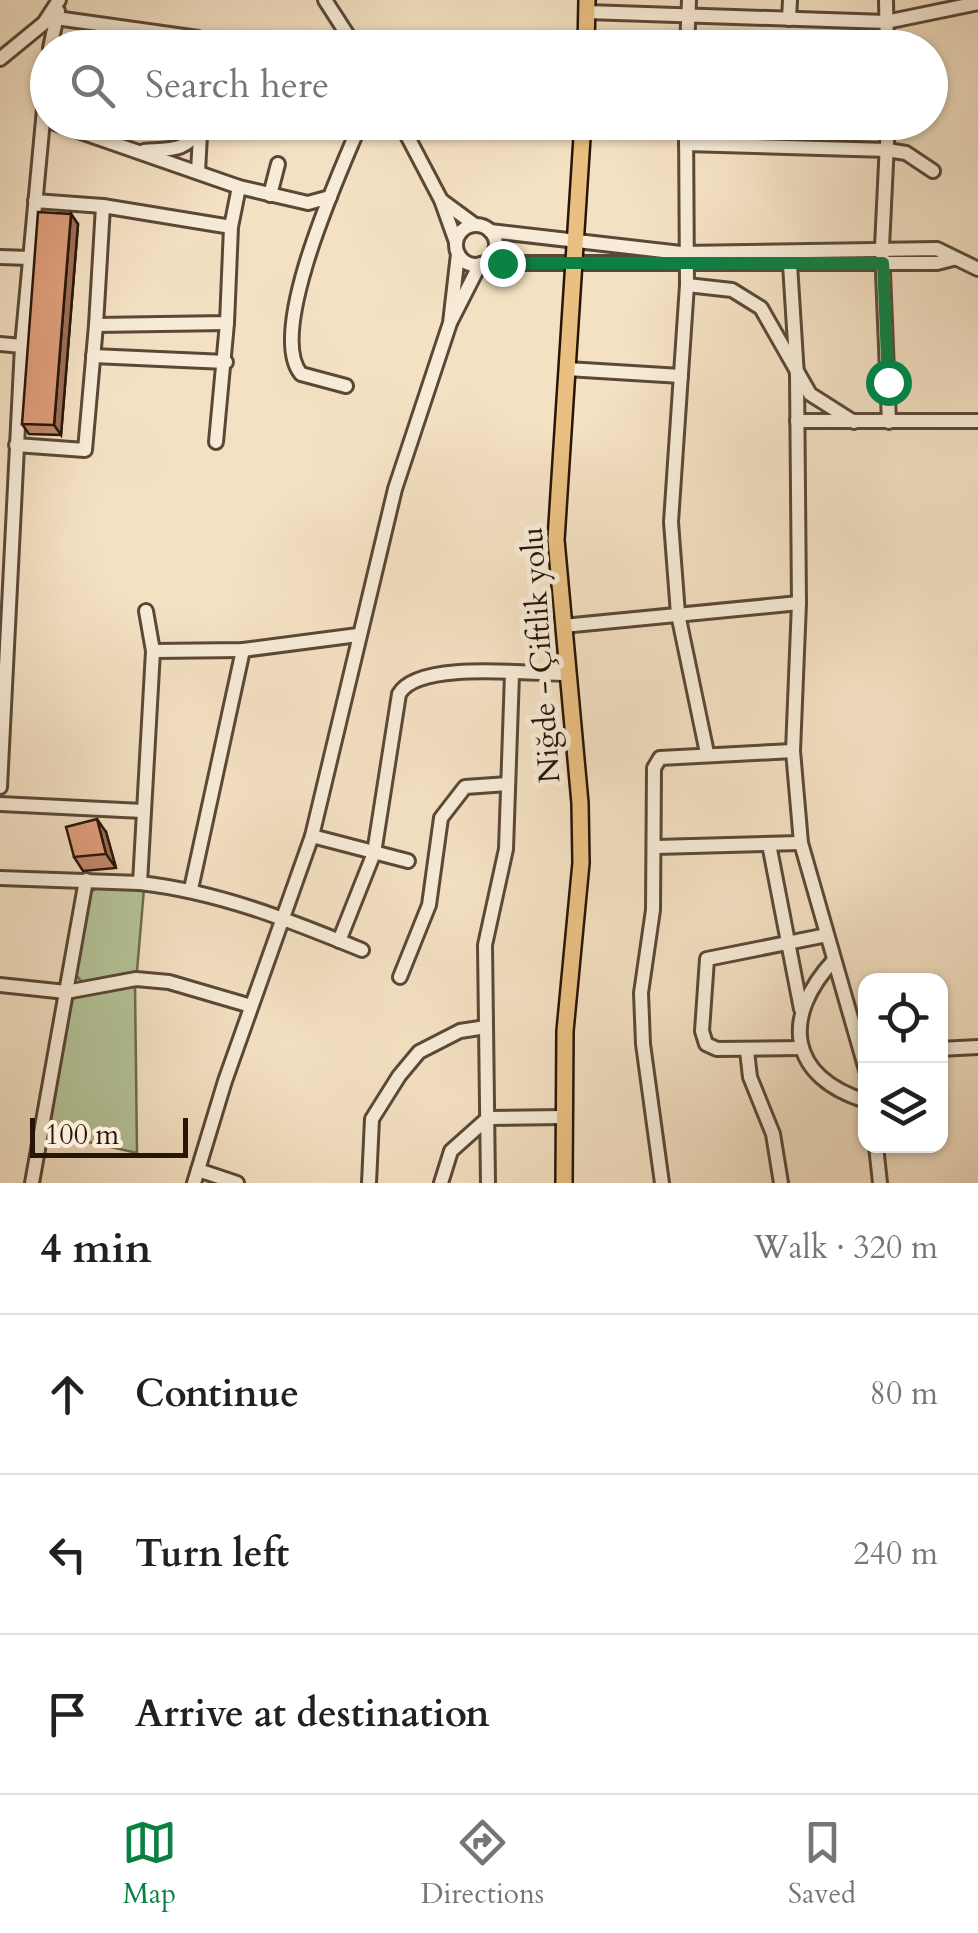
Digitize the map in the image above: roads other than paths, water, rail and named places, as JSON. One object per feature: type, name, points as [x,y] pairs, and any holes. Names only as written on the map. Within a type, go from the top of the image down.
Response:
[{"type":"main road","name":"Niğde - Çiftlik yolu","points":[[564,1183],[568,963],[580,863],[556,540],[582,140]]},
{"type":"street","points":[[54,30],[60,0]]},
{"type":"street","points":[[35,30],[60,0]]},
{"type":"street","points":[[325,0],[344,30]]},
{"type":"street","points":[[688,30],[689,0]]},
{"type":"street","points":[[790,0],[790,19]]},
{"type":"street","points":[[886,0],[886,30]]},
{"type":"street","points":[[587,6],[689,15],[886,22],[978,3]]},
{"type":"street","points":[[56,18],[141,30]]},
{"type":"street","points":[[0,60],[30,34]]},
{"type":"street","points":[[0,787],[4,624],[14,555],[22,346],[44,140]]},
{"type":"street","points":[[104,140],[270,195],[308,203],[330,197]]},
{"type":"street","points":[[137,151],[181,148],[194,140]]},
{"type":"street","points":[[198,172],[199,140]]},
{"type":"street","points":[[346,386],[301,374],[290,353],[304,274],[354,140]]},
{"type":"street","points":[[409,140],[441,200],[464,261],[574,265],[882,247],[937,249],[978,269]]},
{"type":"street","points":[[686,140],[686,285],[671,522],[678,614],[707,753]]},
{"type":"street","points":[[887,140],[882,247],[889,422]]},
{"type":"street","points":[[686,144],[887,150],[906,153],[933,171]]},
{"type":"street","points":[[270,195],[278,164]]},
{"type":"street","points":[[216,442],[226,362],[231,228],[239,187]]},
{"type":"street","points":[[35,200],[103,206],[231,228]]},
{"type":"street","points":[[441,200],[490,231],[576,238],[686,259],[790,264],[954,259]]},
{"type":"street","points":[[16,445],[85,450],[103,206]]},
{"type":"street","points":[[236,1183],[196,1177],[251,1006],[312,836],[394,489],[450,323],[461,231],[475,225]]},
{"type":"street","points":[[450,323],[482,263],[495,249],[490,231]]},
{"type":"street","points":[[0,257],[30,258]]},
{"type":"street","points":[[790,264],[797,376],[799,603],[793,751],[801,843],[858,1037]]},
{"type":"street","points":[[686,285],[732,290],[761,308],[797,376],[818,402],[854,422]]},
{"type":"street","points":[[96,325],[227,323]]},
{"type":"street","points":[[0,344],[22,346]]},
{"type":"street","points":[[93,356],[226,362]]},
{"type":"street","points":[[567,370],[681,376]]},
{"type":"street","points":[[796,421],[978,420]]},
{"type":"street","points":[[0,545],[14,555]]},
{"type":"street","points":[[564,626],[799,603]]},
{"type":"street","points":[[140,882],[153,651],[146,611]]},
{"type":"street","points":[[153,651],[243,650],[358,636]]},
{"type":"street","points":[[191,888],[243,650]]},
{"type":"street","points":[[339,941],[374,854],[398,694],[404,684],[428,674],[568,674]]},
{"type":"street","points":[[488,1183],[486,926],[506,849],[512,674]]},
{"type":"street","points":[[662,1183],[643,1044],[641,993],[653,910],[654,768],[660,758],[793,751]]},
{"type":"street","points":[[400,977],[429,905],[441,818],[465,788],[508,784]]},
{"type":"street","points":[[0,804],[143,811]]},
{"type":"street","points":[[312,836],[408,861]]},
{"type":"street","points":[[656,846],[801,843]]},
{"type":"street","points":[[769,844],[802,1015],[802,1048],[814,1075],[840,1093],[858,1098]]},
{"type":"street","points":[[0,878],[140,882],[191,888],[283,917],[362,950]]},
{"type":"street","points":[[32,1183],[86,880]]},
{"type":"street","points":[[802,1048],[717,1050],[706,1044],[702,1031],[707,959],[827,934]]},
{"type":"street","points":[[802,1015],[807,996],[834,960]]},
{"type":"street","points":[[0,985],[66,992],[136,979],[169,982],[251,1006]]},
{"type":"street","points":[[369,1183],[372,1119],[399,1076],[419,1052],[460,1032],[486,1027]]},
{"type":"street","points":[[948,1049],[978,1046]]},
{"type":"street","points":[[747,1050],[750,1076],[773,1134],[781,1183]]},
{"type":"street","points":[[441,1183],[451,1150],[488,1118],[564,1117]]},
{"type":"street","points":[[877,1153],[880,1183]]}]
